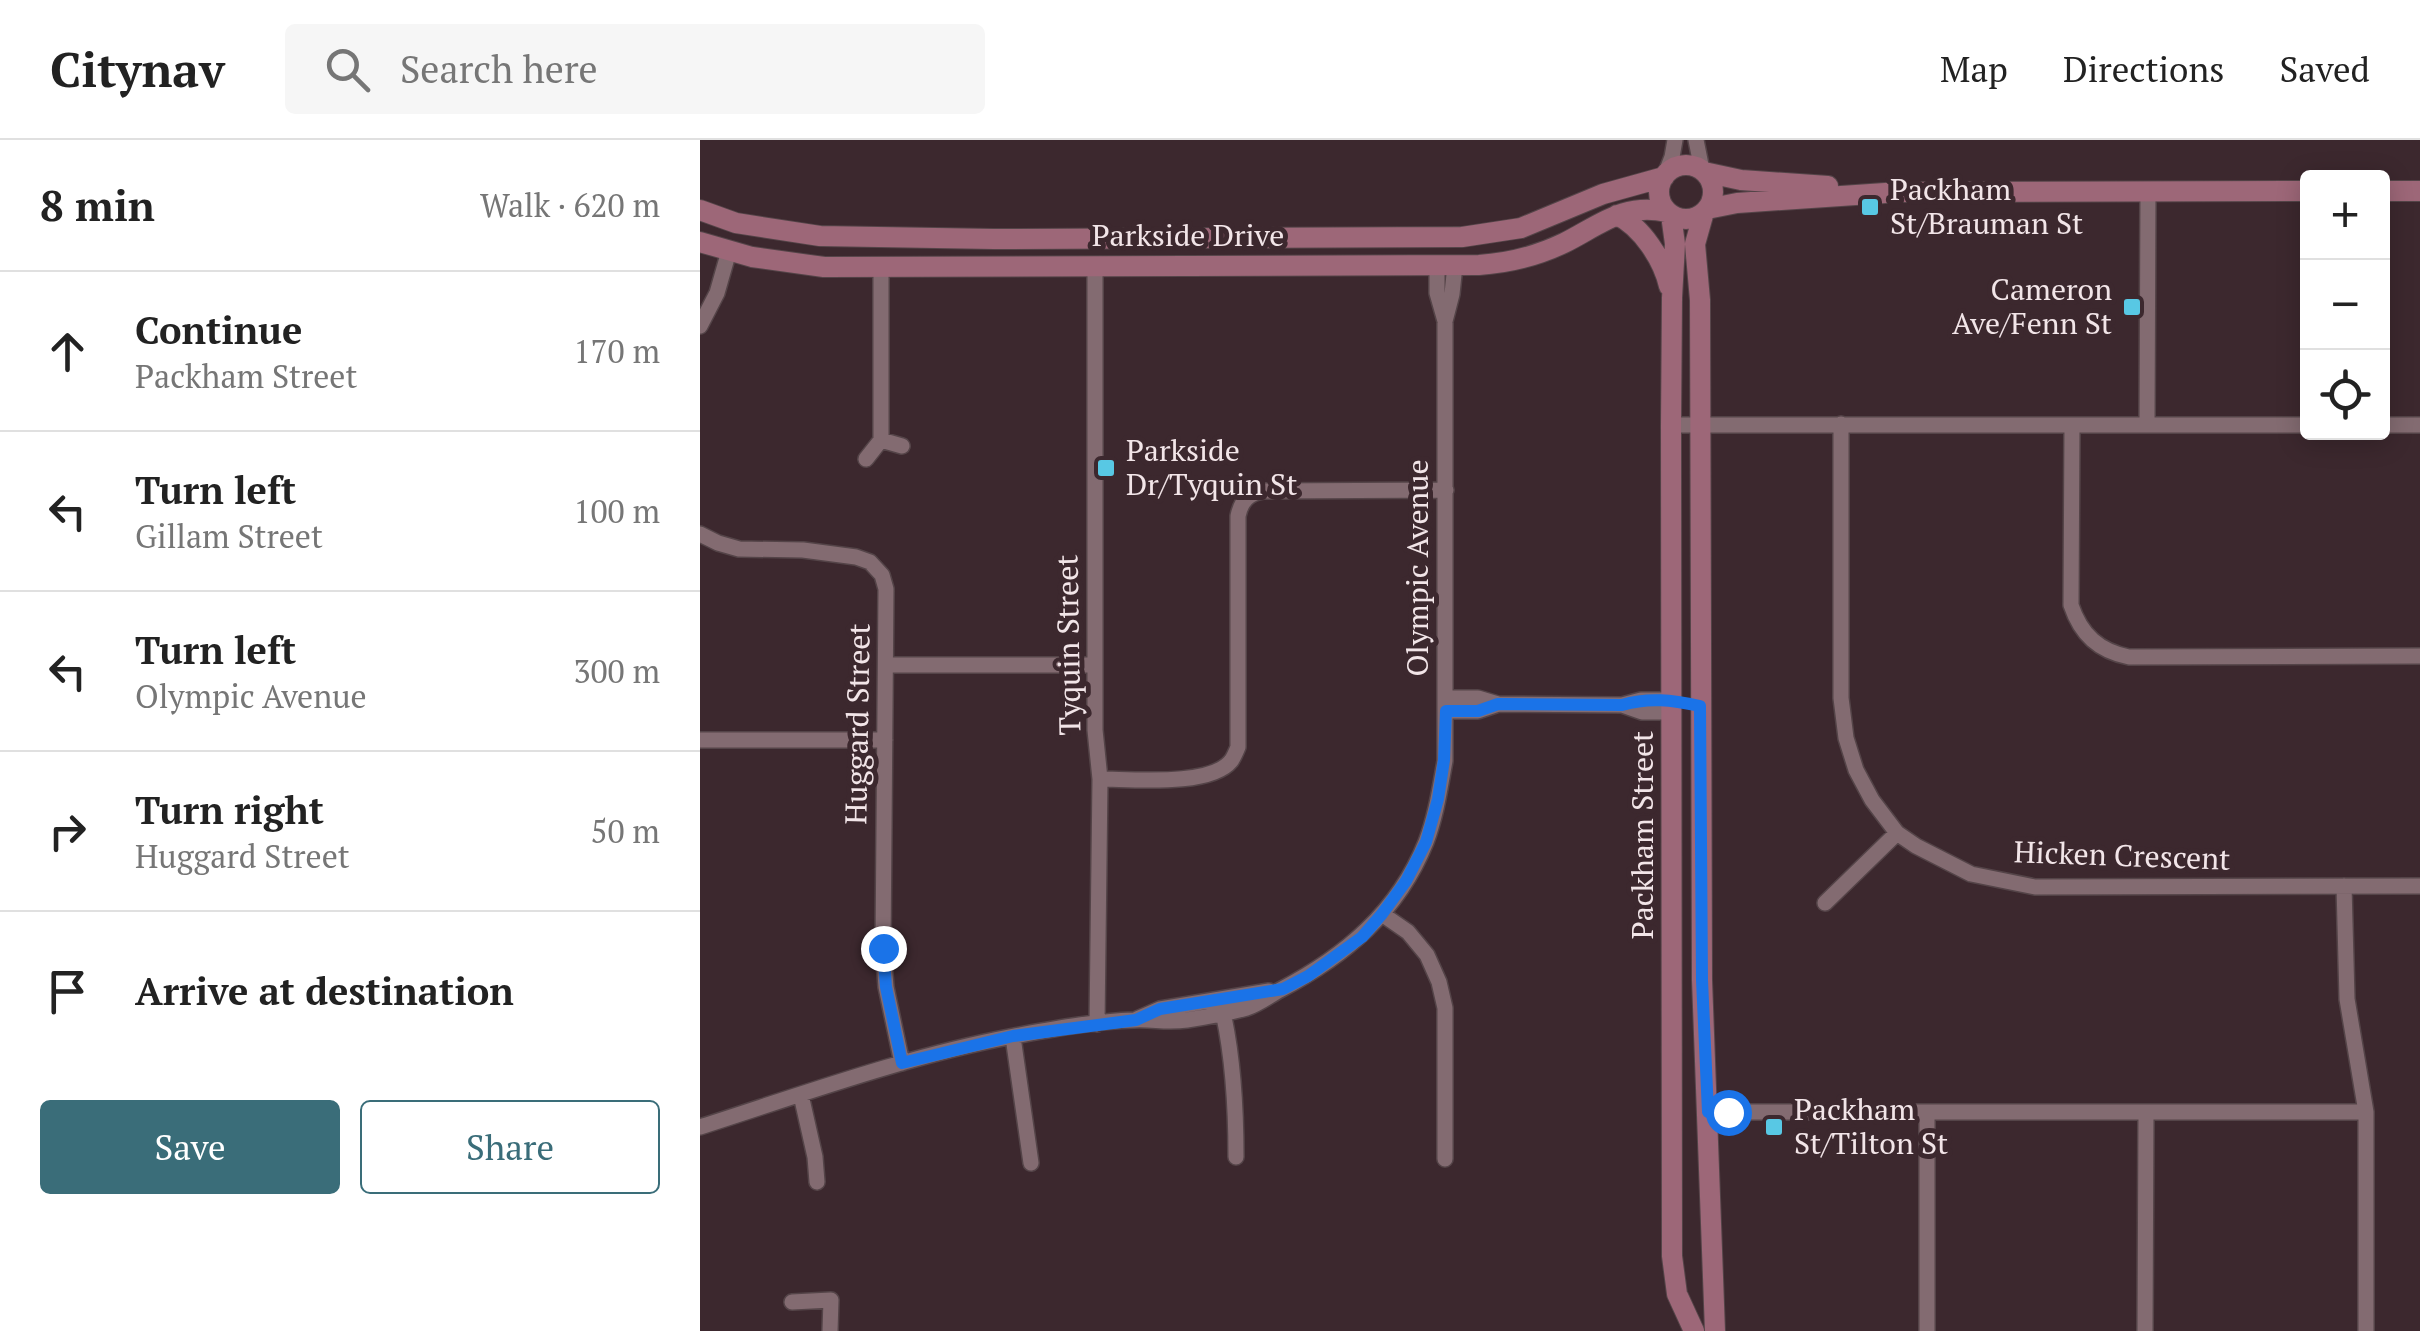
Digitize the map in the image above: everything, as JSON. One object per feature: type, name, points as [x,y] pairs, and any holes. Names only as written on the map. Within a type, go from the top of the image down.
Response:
[{"type":"street","points":[[1675,140],[1659,194],[1669,213],[1688,219],[1730,204],[1802,191]]},
{"type":"street","points":[[1696,140],[1703,171],[1712,182],[1712,198],[1705,211]]},
{"type":"street","points":[[1664,176],[1680,166],[1691,165],[1741,180],[1802,191],[2300,192]]},
{"type":"street","name":"Parkside Drive","points":[[700,210],[736,223],[820,236],[1446,238],[1521,228],[1603,194],[1664,176]]},
{"type":"street","points":[[2147,425],[2148,192]]},
{"type":"street","points":[[2390,192],[2420,192]]},
{"type":"street","name":"Parkside Drive","points":[[700,242],[795,264],[881,268],[1494,264],[1522,259],[1640,208],[1669,213]]},
{"type":"street","name":"Packham Street","points":[[1705,211],[1696,244],[1700,300],[1702,980],[1714,1331]]},
{"type":"street","name":"Packham Street","points":[[1669,213],[1675,238],[1671,425],[1673,1278],[1694,1331]]},
{"type":"street","points":[[1617,215],[1633,224],[1658,260],[1672,298]]},
{"type":"street","points":[[700,326],[717,293],[736,223]]},
{"type":"street","points":[[1095,266],[1096,238]]},
{"type":"street","points":[[1446,238],[1446,265]]},
{"type":"street","points":[[994,239],[994,267]]},
{"type":"street","name":"Olympic Avenue","points":[[700,1127],[902,1063],[1013,1036],[1136,1020],[1160,1009],[1222,1006],[1283,989],[1362,937],[1382,914],[1406,881],[1426,842],[1444,760],[1444,321],[1452,294],[1446,265]]},
{"type":"street","name":"Tyquin Street","points":[[1095,266],[1095,730],[1100,779],[1097,1024]]},
{"type":"street","points":[[866,459],[881,440],[881,268]]},
{"type":"street","name":"Hicken Crescent","points":[[1841,424],[1841,698],[1846,738],[1856,770],[1872,800],[1897,833],[1970,874],[2035,887],[2420,886]]},
{"type":"street","points":[[2072,424],[2072,606],[2082,631],[2099,647],[2129,658],[2420,656]]},
{"type":"street","points":[[1671,425],[2300,425]]},
{"type":"street","points":[[2390,425],[2420,425]]},
{"type":"street","points":[[881,440],[902,446]]},
{"type":"street","points":[[1100,779],[1188,778],[1208,775],[1231,761],[1238,747],[1238,516],[1246,498],[1263,491],[1446,490]]},
{"type":"street","name":"Huggard Street","points":[[700,534],[740,549],[803,550],[856,557],[870,562],[882,575],[886,588],[883,948],[886,987],[902,1063]]},
{"type":"street","points":[[886,665],[1095,665]]},
{"type":"street","points":[[1446,705],[1478,711],[1498,704],[1622,705],[1640,700],[1700,706]]},
{"type":"street","points":[[700,740],[885,740]]},
{"type":"street","points":[[1825,903],[1897,833]]},
{"type":"street","points":[[2344,886],[2347,999],[2366,1112],[2366,1331]]},
{"type":"street","points":[[1382,914],[1408,932],[1428,955],[1439,982],[1444,1008],[1445,1159]]},
{"type":"street","points":[[1222,1006],[1231,1066],[1236,1157]]},
{"type":"street","points":[[1013,1036],[1031,1163]]},
{"type":"street","points":[[801,1095],[817,1182]]},
{"type":"street","points":[[1674,1112],[2366,1112]]},
{"type":"street","points":[[1926,1112],[1927,1331]]},
{"type":"street","points":[[2146,1112],[2146,1331]]},
{"type":"street","points":[[792,1302],[831,1300],[830,1331]]},
{"type":"place","name":"Packham St/Brauman St","points":[[1870,207]]},
{"type":"place","name":"Cameron Ave/Fenn St","points":[[2132,307]]},
{"type":"place","name":"Parkside Dr/Tyquin St","points":[[1106,468]]},
{"type":"place","name":"Packham St/Tilton St","points":[[1774,1127]]},
{"type":"route","points":[[883,948],[886,987],[902,1063],[1013,1036],[1136,1020],[1160,1009],[1283,989],[1362,937],[1406,881],[1426,842],[1438,799],[1446,711],[1478,711],[1498,704],[1622,705],[1640,700],[1672,700],[1700,706],[1702,980],[1708,1112],[1728,1112]]}]
